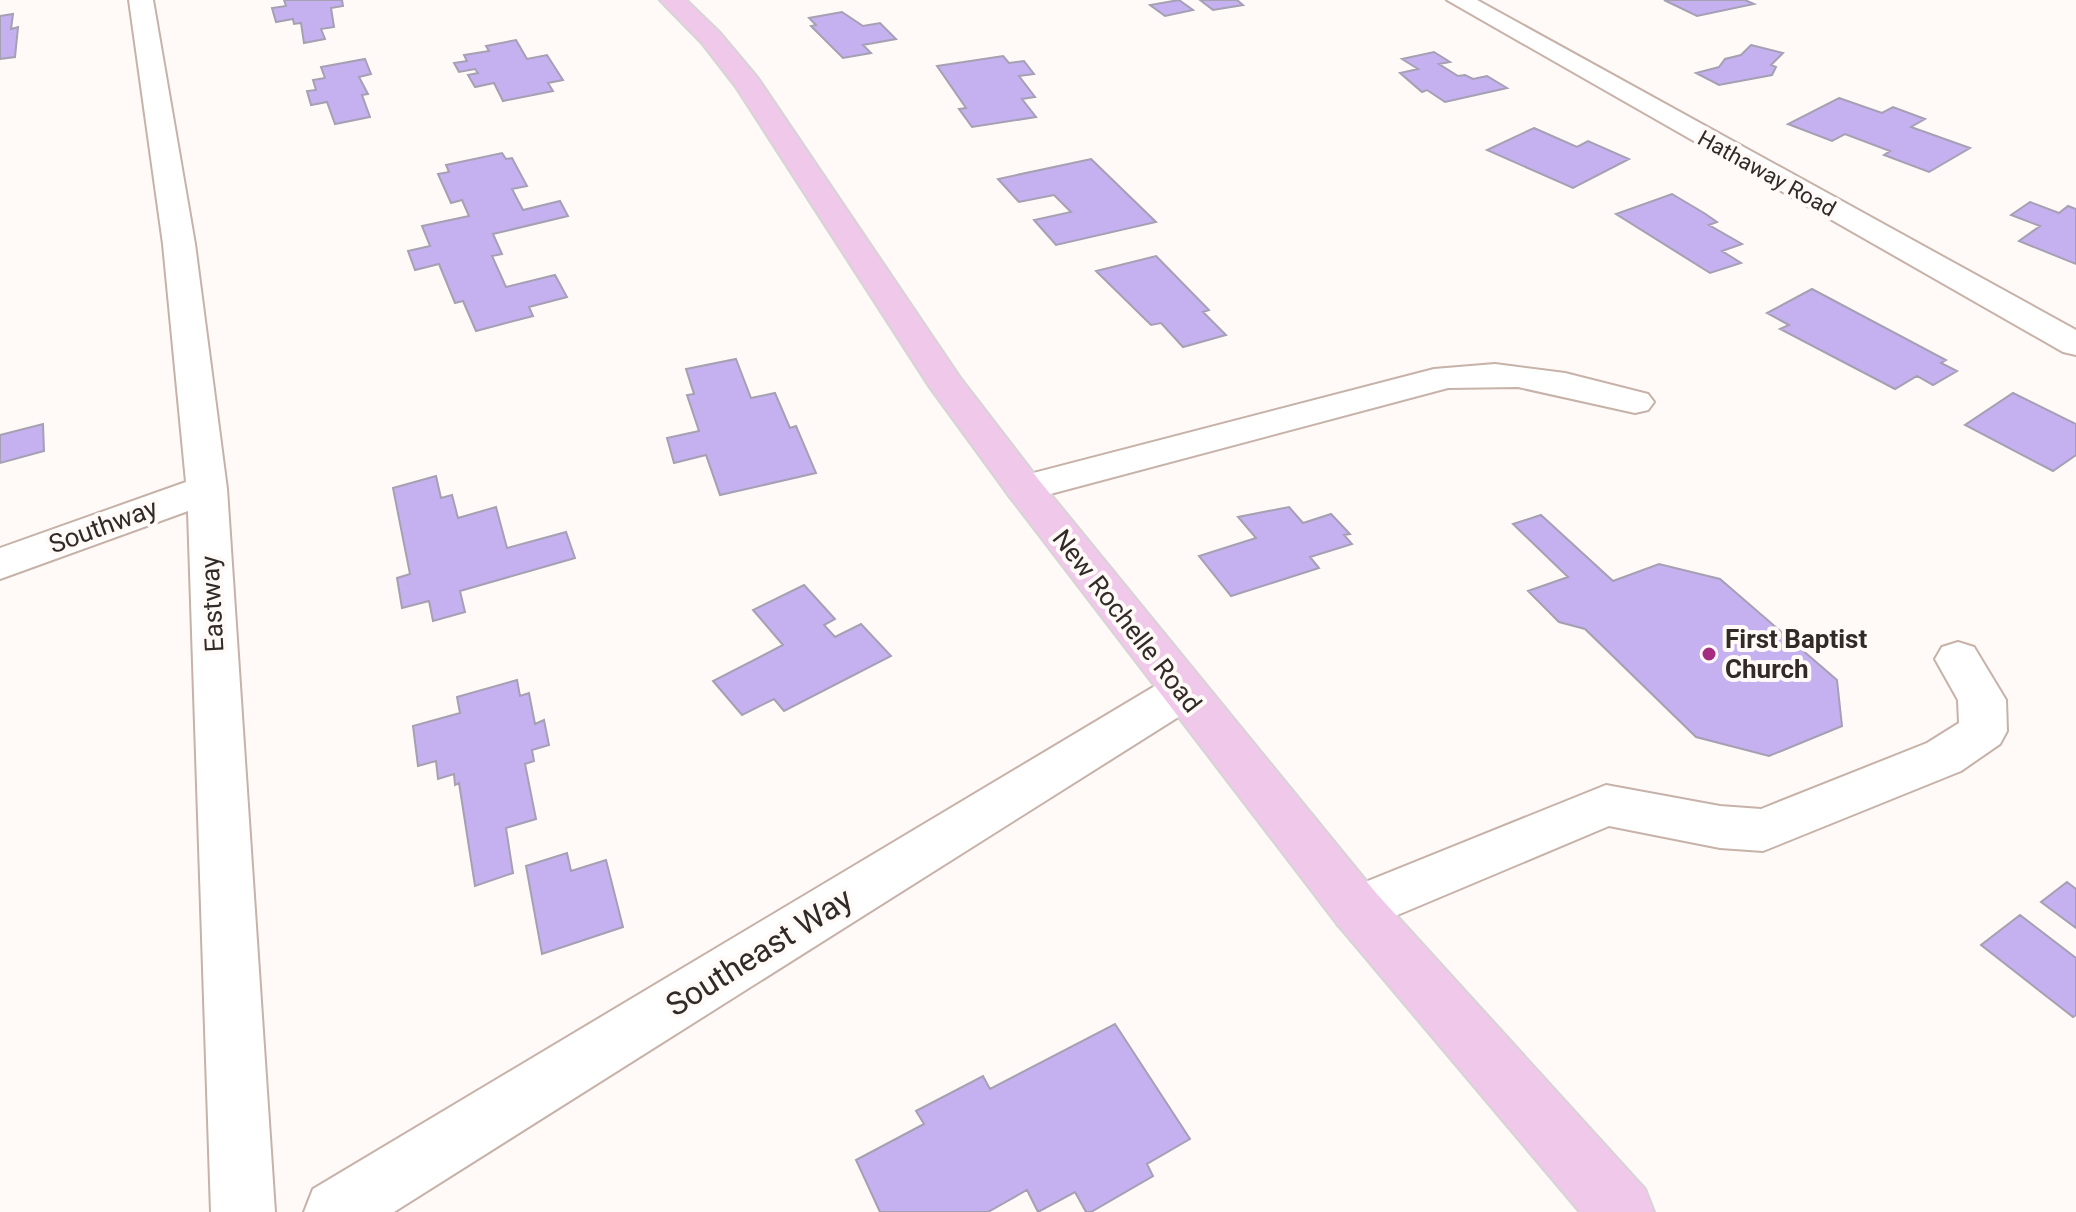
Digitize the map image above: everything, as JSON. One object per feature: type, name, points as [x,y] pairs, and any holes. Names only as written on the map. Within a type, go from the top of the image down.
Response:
[{"type":"main road","name":"New Rochelle Road","points":[[672,0],[711,38],[747,83],[947,386],[1182,692],[1357,909],[1622,1212]]},
{"type":"street","name":"Eastway","points":[[141,0],[179,244],[207,489],[243,1212]]},
{"type":"street","name":"Hathaway Road","points":[[1459,0],[2076,344]]},
{"type":"street","points":[[1024,488],[1461,375],[1534,376],[1635,402]]},
{"type":"street","name":"Southway","points":[[0,564],[207,489]]},
{"type":"street","points":[[1357,909],[1606,805],[1720,827],[1763,830],[1944,757],[1983,731],[1982,700],[1958,659]]},
{"type":"street","name":"Southeast Way","points":[[336,1212],[1182,692]]},
{"type":"building","points":[[284,0],[342,0],[343,6],[331,8],[334,27],[321,29],[325,39],[304,43],[301,23],[294,24],[293,19],[276,22],[272,8],[286,6]]},
{"type":"building","points":[[1179,0],[1193,10],[1165,16],[1150,5]]},
{"type":"building","points":[[1200,0],[1237,0],[1243,5],[1213,10]]},
{"type":"building","points":[[1664,0],[1745,0],[1754,4],[1697,16]]},
{"type":"building","points":[[842,12],[863,26],[880,23],[896,39],[863,45],[871,53],[843,58],[811,26],[816,25],[809,18]]},
{"type":"building","points":[[13,14],[11,29],[18,27],[15,57],[0,59],[0,16]]},
{"type":"building","points":[[516,40],[527,59],[547,55],[563,80],[548,83],[553,91],[503,101],[494,83],[475,87],[468,75],[478,73],[475,69],[459,72],[454,63],[467,61],[464,55],[489,51],[486,46]]},
{"type":"building","points":[[1751,45],[1783,53],[1771,65],[1776,67],[1772,75],[1719,85],[1696,73],[1719,67],[1725,59],[1741,55]]},
{"type":"building","points":[[1434,52],[1450,62],[1439,64],[1458,76],[1473,79],[1487,76],[1507,88],[1445,102],[1427,90],[1422,92],[1400,73],[1418,69],[1402,59]]},
{"type":"building","points":[[1003,56],[1009,63],[1024,61],[1034,74],[1019,76],[1035,97],[1022,99],[1036,117],[972,127],[959,109],[966,108],[937,66]]},
{"type":"building","points":[[365,59],[371,74],[359,77],[368,94],[362,95],[370,117],[335,124],[327,102],[311,105],[307,91],[316,90],[313,80],[325,78],[321,67]]},
{"type":"building","points":[[1839,98],[1882,113],[1893,107],[1925,119],[1911,127],[1970,148],[1929,172],[1884,155],[1890,151],[1845,134],[1832,141],[1788,124]]},
{"type":"building","points":[[1534,128],[1577,147],[1588,141],[1629,159],[1573,188],[1487,150]]},
{"type":"building","points":[[502,153],[506,159],[512,158],[527,186],[512,189],[523,210],[560,201],[568,216],[493,234],[502,254],[492,256],[506,287],[555,275],[567,297],[529,307],[533,316],[476,331],[463,301],[455,303],[439,264],[415,270],[408,251],[430,246],[422,226],[469,216],[462,200],[451,203],[438,174],[449,172],[446,165]]},
{"type":"building","points":[[1091,159],[1156,222],[1056,245],[1034,220],[1071,212],[1054,195],[1019,202],[998,179]]},
{"type":"building","points":[[1672,194],[1717,222],[1709,225],[1742,244],[1722,251],[1741,263],[1710,273],[1616,214]]},
{"type":"building","points":[[2030,202],[2059,213],[2068,206],[2076,209],[2076,264],[2019,241],[2040,226],[2011,215]]},
{"type":"building","points":[[1156,256],[1209,310],[1203,312],[1226,335],[1183,347],[1161,323],[1151,325],[1096,271]]},
{"type":"building","points":[[1812,289],[1946,360],[1941,363],[1957,371],[1933,385],[1917,376],[1895,389],[1780,329],[1789,325],[1767,313]]},
{"type":"building","points":[[736,359],[751,398],[775,393],[790,428],[796,426],[816,473],[720,495],[706,455],[674,463],[667,438],[699,431],[687,395],[694,394],[686,369]]},
{"type":"building","points":[[2013,393],[2076,424],[2076,455],[2053,471],[1965,425]]},
{"type":"building","points":[[43,424],[44,451],[0,463],[0,435]]},
{"type":"building","points":[[436,476],[441,498],[452,495],[458,518],[496,507],[507,548],[566,532],[575,558],[460,591],[465,612],[433,621],[429,601],[402,608],[397,578],[410,574],[393,488]]},
{"type":"building","points":[[1289,507],[1303,523],[1331,514],[1350,534],[1344,535],[1352,544],[1310,557],[1319,568],[1231,596],[1199,556],[1256,538],[1238,517]]},
{"type":"building","name":"First Baptist Church","points":[[1541,515],[1613,581],[1659,564],[1720,579],[1837,680],[1842,726],[1769,756],[1696,737],[1585,629],[1559,622],[1528,591],[1568,577],[1513,524]]},
{"type":"building","points":[[804,585],[835,619],[824,625],[835,637],[861,624],[891,656],[784,711],[774,699],[742,715],[713,681],[783,645],[753,610]]},
{"type":"building","points":[[517,680],[520,696],[529,693],[535,724],[544,720],[549,745],[532,750],[534,761],[525,764],[536,819],[506,828],[513,873],[475,886],[459,783],[455,785],[454,774],[438,779],[436,761],[418,766],[413,726],[460,713],[457,697]]},
{"type":"building","points":[[567,853],[571,871],[606,860],[623,927],[542,954],[526,866]]},
{"type":"building","points":[[2067,882],[2076,889],[2076,928],[2041,902]]},
{"type":"building","points":[[2020,915],[2076,958],[2076,1015],[2073,1017],[1981,945]]},
{"type":"building","points":[[1115,1024],[1190,1139],[1147,1164],[1153,1176],[1091,1212],[1086,1212],[1075,1192],[1038,1212],[1027,1190],[988,1212],[880,1212],[856,1160],[924,1124],[916,1111],[983,1076],[990,1089]]},
{"type":"place","name":"First Baptist Church","points":[[1709,654]]}]
